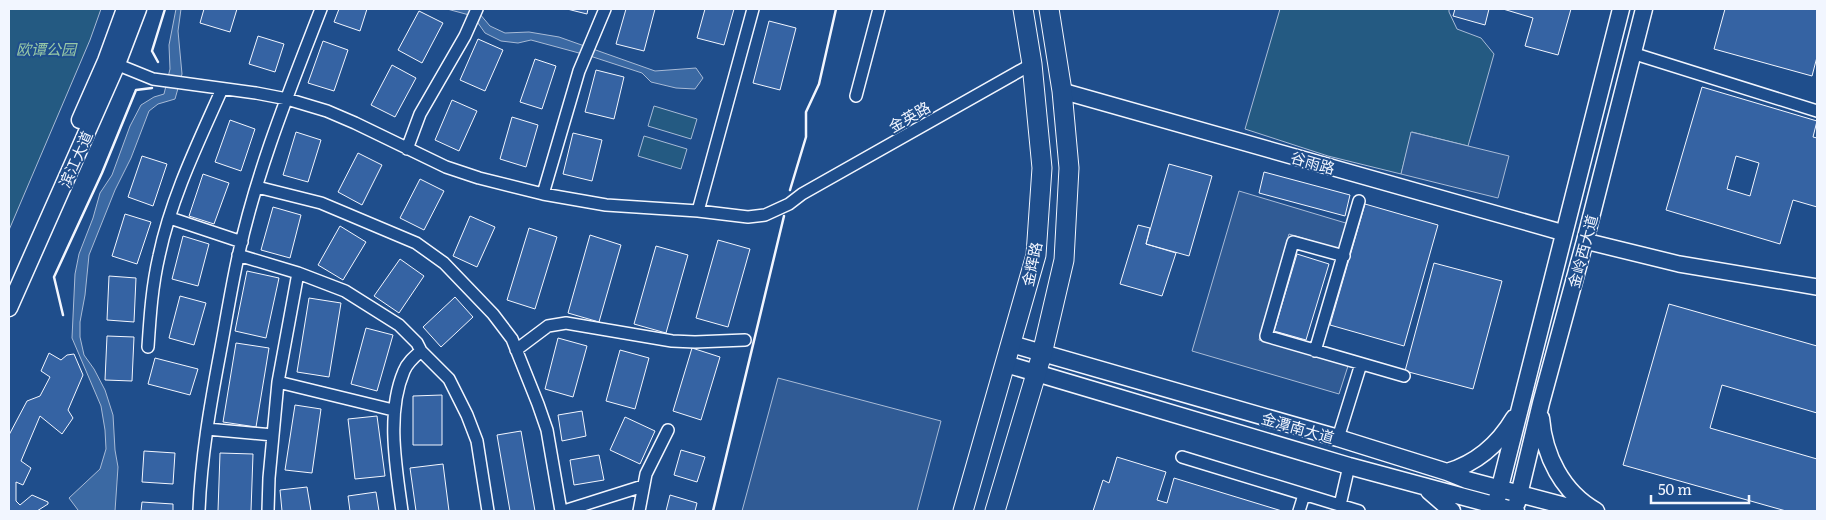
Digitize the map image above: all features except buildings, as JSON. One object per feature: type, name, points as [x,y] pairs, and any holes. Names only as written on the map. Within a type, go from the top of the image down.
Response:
[{"type":"main road","name":"滨江大道","points":[[9,308],[111,63],[125,9]]},
{"type":"main road","name":"滨江大道","points":[[9,283],[49,194],[138,9]]},
{"type":"main road","name":"金辉路","points":[[963,511],[1036,255],[1042,168],[1032,64],[1022,9]]},
{"type":"main road","name":"金辉路","points":[[995,511],[1042,354],[1064,260],[1069,168],[1062,91],[1049,9]]},
{"type":"main road","name":"金岭西大道","points":[[1495,509],[1621,9]]},
{"type":"main road","name":"金岭西大道","points":[[1516,511],[1541,402],[1586,241],[1644,9]]},
{"type":"main road","name":"金潭南大道","points":[[1011,344],[1338,438],[1467,480],[1584,511]]},
{"type":"main road","name":"金潭南大道","points":[[1006,364],[1495,509],[1516,511]]},
{"type":"main road","points":[[1541,402],[1543,435],[1554,466],[1570,490],[1596,511]]},
{"type":"main road","points":[[1447,472],[1469,464],[1490,449],[1500,440],[1522,406]]},
{"type":"main road","points":[[1418,486],[1440,499],[1452,511]]},
{"type":"street","points":[[199,511],[211,397],[238,255],[257,187],[291,86],[321,9]]},
{"type":"street","points":[[407,150],[420,114],[465,36],[477,9]]},
{"type":"street","points":[[543,194],[580,71],[605,9]]},
{"type":"street","points":[[698,211],[753,9]]},
{"type":"street","points":[[856,96],[879,9]]},
{"type":"street","points":[[1632,53],[1817,111]]},
{"type":"street","name":"金英路","points":[[111,63],[153,79],[287,99],[355,123],[407,150],[446,167],[479,178],[543,194],[606,205],[698,211],[748,217],[765,215],[789,204],[802,194],[1032,64]]},
{"type":"street","points":[[148,346],[151,298],[159,254],[184,176],[222,89]]},
{"type":"street","name":"谷雨路","points":[[1062,91],[1564,233]]},
{"type":"street","points":[[257,187],[321,203],[416,243],[444,263],[493,314],[512,339],[538,404],[547,430],[563,511],[644,486]]},
{"type":"street","points":[[1315,351],[1359,201]]},
{"type":"street","points":[[170,218],[242,242]]},
{"type":"street","points":[[1586,241],[1679,264],[1817,287]]},
{"type":"street","points":[[1344,256],[1293,242],[1266,336],[1404,376]]},
{"type":"street","points":[[238,255],[345,291],[399,325],[417,343],[421,351],[449,379],[478,440],[488,511]]},
{"type":"street","points":[[268,511],[269,478],[278,382],[298,274]]},
{"type":"street","points":[[516,350],[548,326],[566,323],[672,341],[745,340]]},
{"type":"street","points":[[402,511],[397,478],[393,410],[404,370],[421,351]]},
{"type":"street","points":[[1338,438],[1361,364]]},
{"type":"street","points":[[278,382],[393,410]]},
{"type":"street","points":[[207,429],[273,435]]},
{"type":"street","points":[[639,511],[646,474],[668,430]]},
{"type":"street","points":[[1182,457],[1359,511]]},
{"type":"street","points":[[1340,505],[1349,466]]},
{"type":"street","points":[[1299,511],[1304,495]]},
{"type":"green space","name":"欧谭公园","points":[[9,9],[101,9],[90,40],[9,230]]},
{"type":"green space","points":[[1280,9],[1449,9],[1457,29],[1481,38],[1494,54],[1468,146],[1412,132],[1401,174],[1328,156],[1245,129]]},
{"type":"green space","points":[[654,106],[697,119],[691,139],[648,126]]},
{"type":"green space","points":[[644,136],[687,149],[681,169],[638,156]]},
{"type":"shaded area","points":[[176,9],[181,9],[178,31],[182,74],[175,99],[158,104],[149,111],[89,255],[80,322],[80,337],[84,355],[105,390],[113,415],[118,467],[115,511],[77,511],[69,498],[100,469],[106,449],[101,406],[72,338],[75,274],[79,254],[93,218],[100,193],[112,175],[130,126],[141,105],[154,97],[164,94],[170,69],[169,45]]},
{"type":"shaded area","points":[[447,9],[469,9],[479,13],[490,26],[505,33],[529,32],[559,37],[655,71],[696,68],[703,78],[695,89],[676,88],[651,82],[642,73],[590,56],[531,40],[518,43],[501,41],[485,33],[473,16]]},
{"type":"shaded area","points":[[1411,132],[1509,156],[1498,198],[1401,174]]},
{"type":"shaded area","points":[[1239,191],[1349,224],[1342,250],[1289,234],[1259,340],[1348,366],[1339,394],[1192,351]]},
{"type":"shaded area","points":[[778,378],[941,421],[917,511],[742,511]]},
{"type":"wall","points":[[158,62],[152,51],[165,9]]},
{"type":"wall","points":[[790,190],[806,137],[806,112],[819,84],[836,9]]},
{"type":"wall","points":[[63,315],[54,277],[102,173],[136,90],[152,88]]},
{"type":"wall","points":[[713,511],[784,216]]}]
